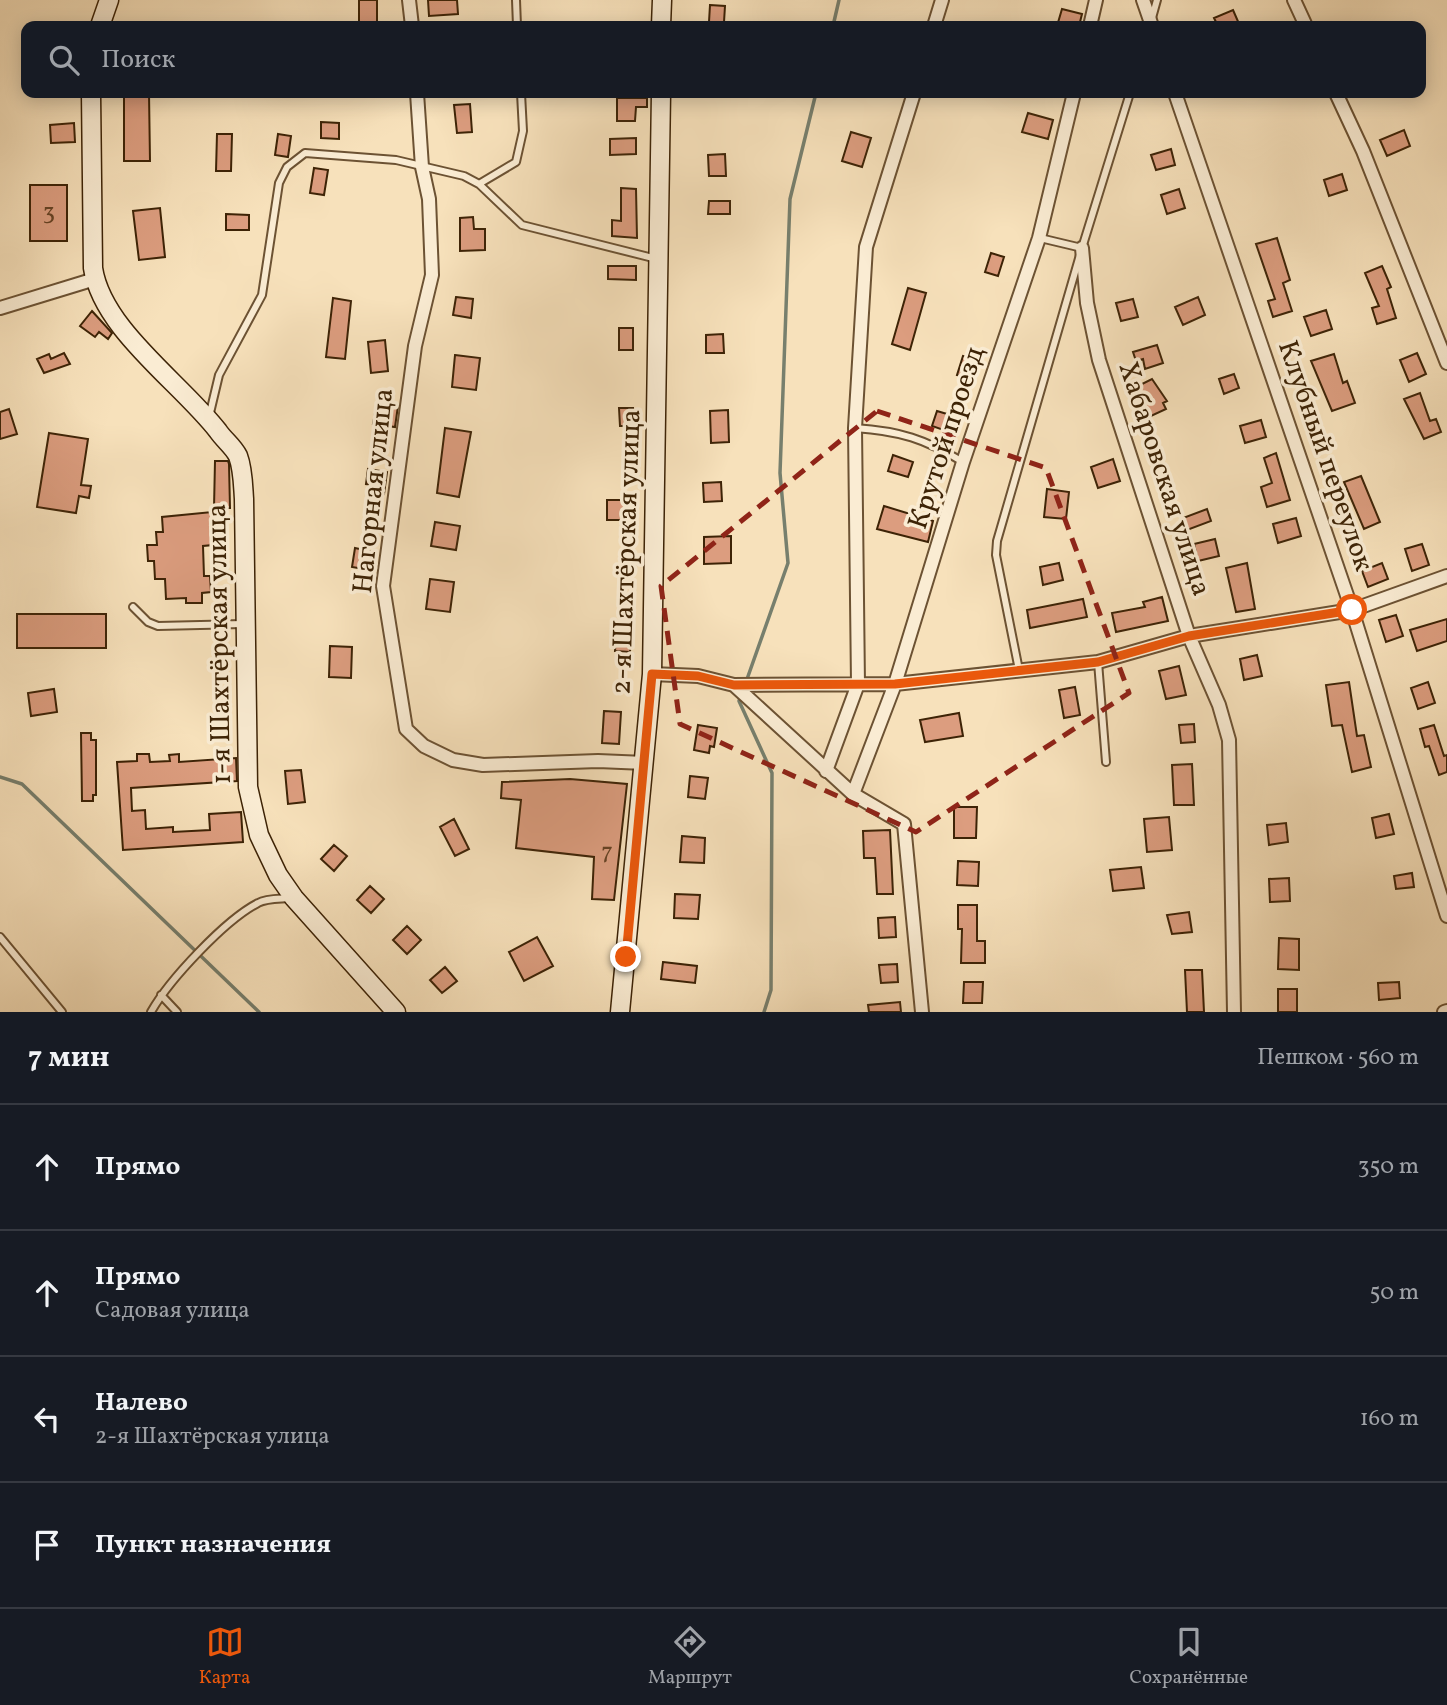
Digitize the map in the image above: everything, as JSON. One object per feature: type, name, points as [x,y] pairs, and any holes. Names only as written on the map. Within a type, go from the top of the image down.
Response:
[{"type":"street","points":[[102,21],[109,0]]},
{"type":"street","points":[[409,0],[411,21]]},
{"type":"street","points":[[662,0],[662,21]]},
{"type":"street","points":[[936,21],[943,0]]},
{"type":"street","points":[[1091,21],[1096,0]]},
{"type":"street","points":[[1143,0],[1150,21]]},
{"type":"street","points":[[1294,0],[1304,21]]},
{"type":"street","points":[[0,308],[95,279],[91,98]]},
{"type":"street","name":"Нагорная улица","points":[[417,98],[422,167],[429,199],[432,275],[415,346],[383,586],[406,729],[424,746],[453,760],[483,765],[598,761],[645,763]]},
{"type":"street","name":"2-я Шахтёрская улица","points":[[620,1012],[652,674],[661,98]]},
{"type":"street","points":[[827,771],[858,684],[855,428],[866,247],[912,98]]},
{"type":"street","name":"Крутой проезд","points":[[853,793],[895,684],[963,462],[1039,238],[1073,98]]},
{"type":"street","name":"Клубный переулок","points":[[1177,98],[1352,610],[1447,916]]},
{"type":"street","points":[[1338,98],[1363,151],[1447,363]]},
{"type":"street","name":"Хабаровская улица","points":[[1082,248],[1087,303],[1099,360],[1189,636],[1219,705],[1229,740],[1234,1012]]},
{"type":"street","name":"1-я Шахтёрская улица","points":[[95,279],[112,317],[208,419],[232,447],[240,463],[244,499],[250,802],[266,854],[294,898],[396,1012]]},
{"type":"street","points":[[652,674],[698,676],[734,685],[895,684],[1098,662],[1189,636],[1352,610],[1447,576]]},
{"type":"street","points":[[734,685],[853,793],[904,824],[922,1012]]},
{"type":"lane","points":[[516,0],[517,21]]},
{"type":"lane","points":[[1152,21],[1157,0]]},
{"type":"lane","points":[[479,184],[516,162],[523,131],[521,98]]},
{"type":"lane","points":[[1020,671],[996,555],[997,541],[1128,98]]},
{"type":"lane","points":[[208,419],[219,375],[262,295],[276,198],[287,167],[306,153],[396,160],[464,176],[479,184],[522,225],[660,260]]},
{"type":"lane","points":[[1039,238],[1082,248]]},
{"type":"lane","points":[[855,428],[902,433],[929,442],[963,462]]},
{"type":"lane","points":[[133,607],[148,622],[158,626],[245,624]]},
{"type":"lane","points":[[1098,662],[1106,762]]},
{"type":"lane","points":[[151,1012],[161,995],[211,941],[259,902],[294,898]]},
{"type":"lane","points":[[0,937],[62,1012]]},
{"type":"lane","points":[[161,995],[177,1012]]},
{"type":"highlighted area","points":[[877,411],[1046,468],[1129,693],[916,832],[680,724],[661,586]]},
{"type":"building","points":[[359,0],[377,0],[377,21],[359,21]]},
{"type":"building","points":[[428,0],[457,0],[458,14],[429,16]]},
{"type":"building","points":[[710,5],[725,6],[724,21],[709,21]]},
{"type":"building","points":[[1062,9],[1082,14],[1080,21],[1058,21]]},
{"type":"building","points":[[1233,10],[1238,21],[1216,21],[1214,18]]},
{"type":"building","points":[[124,98],[149,98],[150,161],[124,161]]},
{"type":"building","points":[[617,98],[647,98],[647,107],[636,107],[635,121],[617,121]]},
{"type":"building","points":[[470,104],[472,132],[457,133],[454,105]]},
{"type":"building","points":[[1028,113],[1053,120],[1048,139],[1022,132]]},
{"type":"building","points":[[321,122],[339,123],[339,139],[321,138]]},
{"type":"building","points":[[74,123],[75,142],[51,143],[50,125]]},
{"type":"building","points":[[1404,130],[1410,146],[1387,156],[1380,140]]},
{"type":"building","points":[[851,132],[871,138],[862,167],[842,161]]},
{"type":"building","points":[[217,134],[232,134],[231,171],[216,171]]},
{"type":"building","points":[[278,134],[291,136],[288,157],[275,155]]},
{"type":"building","points":[[636,138],[636,154],[610,155],[610,139]]},
{"type":"building","points":[[1171,149],[1175,165],[1156,170],[1151,155]]},
{"type":"building","points":[[725,154],[726,176],[709,176],[708,155]]},
{"type":"building","points":[[314,168],[328,170],[324,195],[310,193]]},
{"type":"building","points":[[1342,174],[1347,190],[1329,196],[1324,180]]},
{"type":"building","points":[[30,185],[67,185],[67,241],[30,241]]},
{"type":"building","points":[[621,188],[636,189],[637,238],[612,236],[612,220],[621,221]]},
{"type":"building","points":[[1179,189],[1185,208],[1167,214],[1161,195]]},
{"type":"building","points":[[709,201],[730,201],[730,214],[708,214]]},
{"type":"building","points":[[160,208],[165,257],[139,260],[133,211]]},
{"type":"building","points":[[226,214],[249,215],[249,230],[226,230]]},
{"type":"building","points":[[473,217],[474,229],[485,229],[485,250],[460,251],[460,218]]},
{"type":"building","points":[[1277,238],[1290,280],[1283,283],[1292,311],[1273,317],[1268,301],[1275,299],[1256,244]]},
{"type":"building","points":[[991,253],[1004,257],[998,276],[985,272]]},
{"type":"building","points":[[608,266],[636,266],[636,280],[608,279]]},
{"type":"building","points":[[1382,266],[1391,287],[1387,289],[1396,318],[1377,324],[1372,308],[1379,306],[1365,273]]},
{"type":"building","points":[[908,288],[926,293],[910,350],[892,344]]},
{"type":"building","points":[[456,297],[473,299],[471,318],[453,315]]},
{"type":"building","points":[[1198,297],[1205,315],[1183,325],[1175,307]]},
{"type":"building","points":[[333,298],[351,301],[345,359],[326,357]]},
{"type":"building","points":[[1133,299],[1138,317],[1121,321],[1116,303]]},
{"type":"building","points":[[1326,310],[1332,329],[1311,336],[1304,317]]},
{"type":"building","points":[[92,311],[112,333],[108,339],[99,332],[95,337],[80,326]]},
{"type":"building","points":[[619,328],[633,328],[633,350],[619,350]]},
{"type":"building","points":[[723,334],[724,353],[706,353],[706,335]]},
{"type":"building","points":[[385,340],[388,371],[371,373],[368,342]]},
{"type":"building","points":[[1157,345],[1163,363],[1145,369],[1143,359],[1136,361],[1133,352]]},
{"type":"building","points":[[64,353],[70,364],[44,373],[37,359],[49,354],[51,359]]},
{"type":"building","points":[[1417,353],[1426,374],[1409,382],[1400,360]]},
{"type":"building","points":[[1334,354],[1343,383],[1347,381],[1355,403],[1332,411],[1311,361]]},
{"type":"building","points":[[455,355],[480,358],[476,390],[452,387]]},
{"type":"building","points":[[963,356],[977,360],[971,379],[957,375]]},
{"type":"building","points":[[1234,374],[1239,388],[1224,394],[1219,379]]},
{"type":"building","points":[[1152,379],[1167,401],[1163,403],[1166,409],[1151,416],[1148,410],[1144,411],[1139,398],[1143,396],[1138,386]]},
{"type":"building","points":[[1420,393],[1430,421],[1436,419],[1441,432],[1424,439],[1404,399]]},
{"type":"building","points":[[377,402],[398,406],[395,427],[373,424]]},
{"type":"building","points":[[619,408],[633,408],[634,426],[620,426]]},
{"type":"building","points":[[9,409],[17,434],[0,439],[0,412]]},
{"type":"building","points":[[728,410],[729,442],[711,443],[710,411]]},
{"type":"building","points":[[937,411],[957,417],[952,433],[932,426]]},
{"type":"building","points":[[1261,420],[1266,437],[1245,443],[1240,426]]},
{"type":"building","points":[[445,428],[471,432],[459,497],[437,493]]},
{"type":"building","points":[[49,433],[88,439],[81,485],[91,486],[89,498],[79,496],[76,513],[37,507]]},
{"type":"building","points":[[1276,453],[1290,500],[1267,507],[1261,487],[1272,483],[1264,458]]},
{"type":"building","points":[[893,455],[913,462],[908,477],[888,471]]},
{"type":"building","points":[[1113,459],[1120,481],[1098,488],[1091,467]]},
{"type":"building","points":[[215,461],[228,461],[229,464],[230,508],[214,508]]},
{"type":"building","points":[[368,469],[387,472],[384,494],[374,492],[375,485],[366,484]]},
{"type":"building","points":[[1361,476],[1380,522],[1364,529],[1344,482]]},
{"type":"building","points":[[721,482],[722,501],[704,502],[703,483]]},
{"type":"building","points":[[1047,489],[1069,492],[1066,519],[1044,517]]},
{"type":"building","points":[[607,500],[633,500],[633,520],[607,520]]},
{"type":"building","points":[[884,506],[933,521],[928,542],[877,529]]},
{"type":"building","points":[[1207,509],[1211,521],[1187,530],[1183,518]]},
{"type":"building","points":[[222,511],[223,533],[213,533],[213,545],[203,546],[204,576],[210,576],[211,592],[202,593],[202,603],[186,603],[186,598],[166,599],[165,579],[155,579],[154,561],[148,561],[147,545],[157,545],[156,532],[163,532],[162,517]]},
{"type":"building","points":[[1296,518],[1301,536],[1278,543],[1273,524]]},
{"type":"building","points":[[435,522],[460,526],[456,550],[431,546]]},
{"type":"building","points":[[731,536],[731,563],[704,564],[704,537]]},
{"type":"building","points":[[1215,539],[1219,556],[1198,561],[1194,544]]},
{"type":"building","points":[[1422,544],[1429,565],[1412,571],[1405,549]]},
{"type":"building","points":[[355,548],[373,552],[370,570],[352,567]]},
{"type":"building","points":[[1059,563],[1063,580],[1043,585],[1040,567]]},
{"type":"building","points":[[1247,563],[1255,609],[1236,612],[1226,568]]},
{"type":"building","points":[[1382,563],[1388,579],[1368,587],[1362,571]]},
{"type":"building","points":[[430,579],[454,582],[450,612],[426,609]]},
{"type":"building","points":[[1162,597],[1168,621],[1116,632],[1112,613],[1145,607],[1143,602]]},
{"type":"building","points":[[1083,599],[1087,617],[1030,628],[1027,610]]},
{"type":"building","points":[[17,614],[106,614],[106,648],[17,648]]},
{"type":"building","points":[[1396,615],[1403,636],[1386,642],[1379,620]]},
{"type":"building","points":[[1447,619],[1447,641],[1417,651],[1410,630]]},
{"type":"building","points":[[616,634],[631,635],[630,652],[615,651]]},
{"type":"building","points":[[330,646],[352,647],[351,678],[329,677]]},
{"type":"building","points":[[1257,655],[1262,676],[1244,680],[1240,659]]},
{"type":"building","points":[[1179,666],[1186,695],[1166,699],[1159,671]]},
{"type":"building","points":[[1349,682],[1357,736],[1364,735],[1371,767],[1352,772],[1342,725],[1332,726],[1326,685]]},
{"type":"building","points":[[1428,682],[1435,703],[1418,709],[1411,688]]},
{"type":"building","points":[[1075,687],[1080,715],[1064,718],[1059,690]]},
{"type":"building","points":[[54,689],[57,712],[31,716],[28,693]]},
{"type":"building","points":[[604,711],[621,712],[619,744],[602,743]]},
{"type":"building","points":[[959,713],[963,736],[925,742],[920,720]]},
{"type":"building","points":[[1194,724],[1195,742],[1181,743],[1179,725]]},
{"type":"building","points":[[698,725],[717,728],[714,747],[710,746],[709,753],[694,750]]},
{"type":"building","points":[[1434,725],[1444,756],[1447,755],[1447,772],[1439,775],[1429,746],[1425,747],[1420,729]]},
{"type":"building","points":[[81,733],[91,733],[91,740],[96,740],[96,795],[93,795],[93,801],[82,801]]},
{"type":"building","points":[[137,754],[149,754],[150,762],[170,761],[169,755],[179,754],[179,762],[236,758],[237,781],[131,788],[132,811],[145,810],[146,829],[173,827],[173,832],[210,830],[209,814],[241,812],[243,842],[123,850],[117,762],[137,761]]},
{"type":"building","points":[[1192,764],[1194,805],[1174,805],[1172,765]]},
{"type":"building","points":[[301,770],[305,802],[288,804],[285,771]]},
{"type":"building","points":[[690,776],[708,778],[705,799],[688,797]]},
{"type":"building","points":[[570,779],[627,784],[614,900],[592,899],[594,857],[516,848],[521,800],[501,798],[502,782]]},
{"type":"building","points":[[954,807],[977,807],[976,838],[954,838]]},
{"type":"building","points":[[1389,814],[1394,834],[1376,838],[1372,818]]},
{"type":"building","points":[[1169,817],[1172,850],[1147,852],[1144,819]]},
{"type":"building","points":[[454,819],[469,849],[455,856],[440,827]]},
{"type":"building","points":[[1286,823],[1288,842],[1269,845],[1267,825]]},
{"type":"building","points":[[890,830],[893,894],[877,894],[875,858],[864,858],[863,831]]},
{"type":"building","points":[[682,836],[705,838],[704,863],[680,862]]},
{"type":"building","points":[[334,845],[347,856],[334,871],[321,859]]},
{"type":"building","points":[[958,861],[979,862],[978,886],[957,885]]},
{"type":"building","points":[[1141,867],[1144,888],[1113,891],[1110,870]]},
{"type":"building","points":[[1412,873],[1414,887],[1396,889],[1394,876]]},
{"type":"building","points":[[1289,878],[1290,901],[1270,902],[1269,879]]},
{"type":"building","points":[[370,886],[384,899],[371,913],[357,900]]},
{"type":"building","points":[[675,894],[700,895],[698,919],[674,918]]},
{"type":"building","points":[[958,905],[977,905],[977,941],[985,941],[985,963],[961,963],[962,929],[958,929]]},
{"type":"building","points":[[1189,912],[1192,932],[1172,934],[1167,915]]},
{"type":"building","points":[[895,917],[896,937],[879,938],[878,918]]},
{"type":"building","points":[[407,926],[421,940],[407,954],[393,940]]},
{"type":"building","points":[[537,937],[553,966],[524,981],[509,952]]},
{"type":"building","points":[[1279,938],[1299,939],[1299,970],[1278,969]]},
{"type":"building","points":[[663,962],[697,966],[695,983],[661,979]]},
{"type":"building","points":[[897,964],[898,982],[881,983],[879,965]]},
{"type":"building","points":[[445,967],[457,981],[442,993],[430,980]]},
{"type":"building","points":[[1185,970],[1202,970],[1204,1012],[1187,1012]]},
{"type":"building","points":[[964,982],[983,982],[982,1003],[963,1003]]},
{"type":"building","points":[[1399,982],[1400,998],[1379,1000],[1378,983]]},
{"type":"building","points":[[1278,989],[1297,989],[1297,1012],[1278,1012]]},
{"type":"building","points":[[900,1002],[901,1012],[869,1012],[868,1005]]},
{"type":"waterway","points":[[834,21],[839,0]]},
{"type":"waterway","points":[[746,682],[788,563],[780,473],[790,199],[815,98]]},
{"type":"waterway","points":[[741,696],[739,701],[772,773],[771,990],[764,1012]]},
{"type":"waterway","points":[[0,777],[22,784],[259,1012]]},
{"type":"route","points":[[626,957],[652,674],[698,676],[734,685],[895,684],[1098,662],[1189,636],[1352,610]]}]
